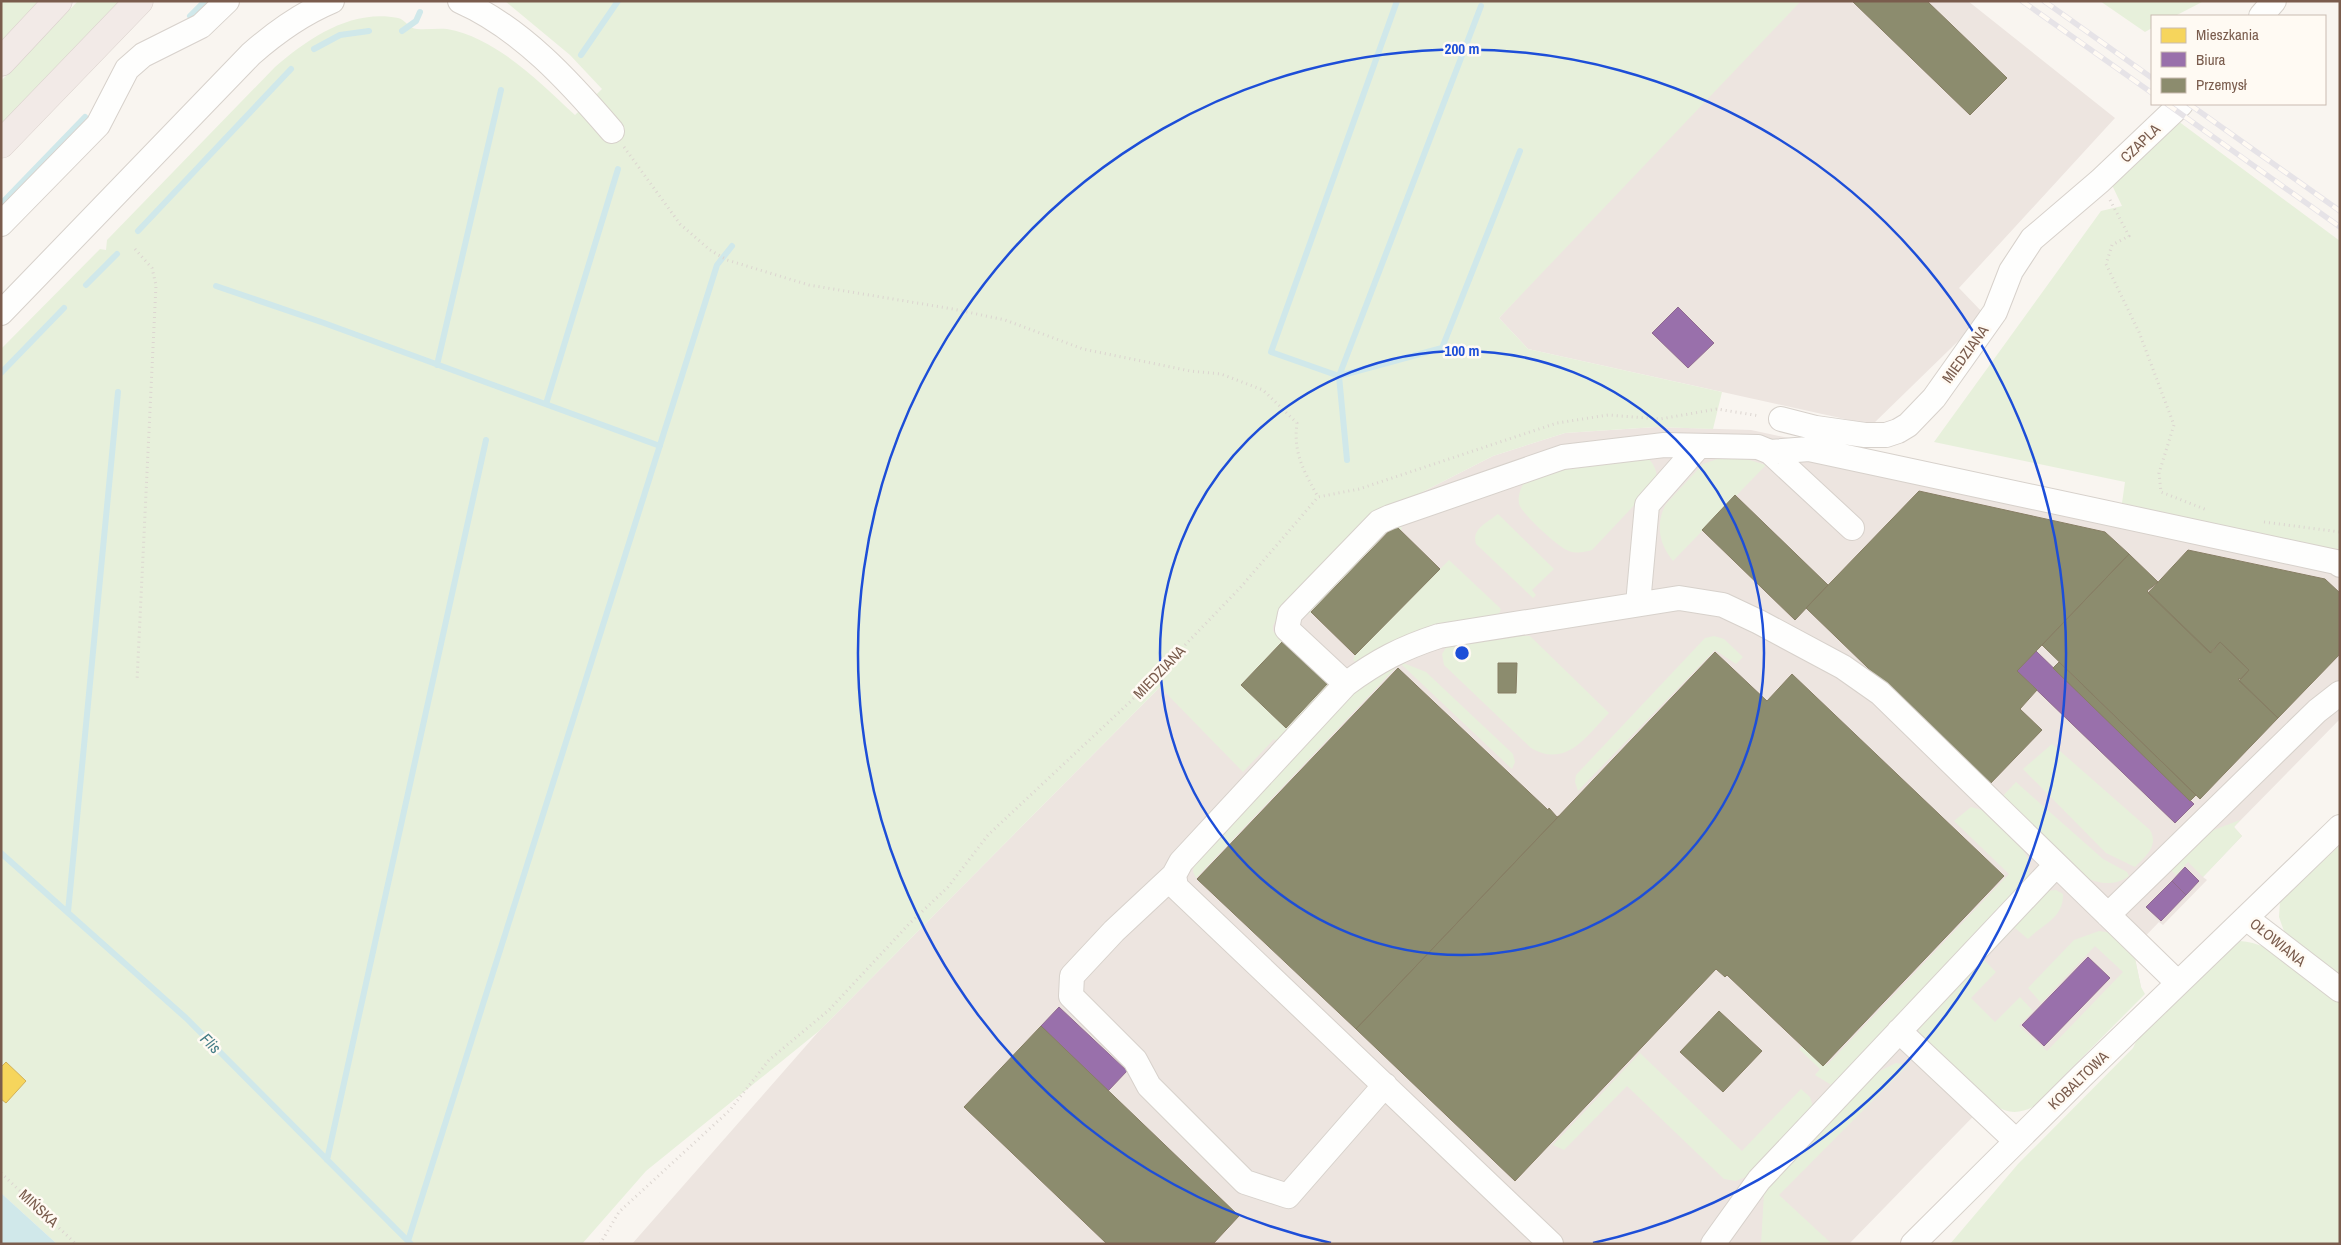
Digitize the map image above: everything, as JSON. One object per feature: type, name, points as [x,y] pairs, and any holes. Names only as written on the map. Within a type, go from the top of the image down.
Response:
[{"type":"highway","points":[[1,62],[58,1]]},
{"type":"highway","points":[[1,144],[139,1]]},
{"type":"street","points":[[1,224],[98,125],[127,69],[143,55],[201,26],[227,1]]},
{"type":"street","points":[[1,313],[251,54],[302,15],[332,1]]},
{"type":"street","points":[[460,1],[501,22],[528,45],[591,107],[612,131]]},
{"type":"street","points":[[2262,15],[2274,1]]},
{"type":"street","name":"CZAPLA","points":[[2100,181],[2180,105]]},
{"type":"street","name":"MIEDZIANA","points":[[1780,419],[1816,428],[1865,435],[1886,435],[1908,425],[1934,398],[1995,312],[2011,271],[2032,239],[2100,181]]},
{"type":"street","points":[[1346,684],[1287,630],[1290,614],[1379,522],[1390,516],[1563,456],[1664,445],[1758,447],[1770,452],[1852,528]]},
{"type":"street","points":[[1638,604],[1647,505],[1699,446]]},
{"type":"street","points":[[1770,452],[1809,450],[2336,562],[2340,566]]},
{"type":"street","points":[[1385,1085],[1288,1196],[1245,1182],[1149,1086],[1135,1060],[1071,996],[1072,976],[1114,931],[1174,875],[1180,862],[1346,684],[1371,665],[1404,647],[1439,636],[1679,598],[1722,605],[1802,644],[1842,667],[1880,693],[2178,983]]},
{"type":"street","points":[[2108,914],[2317,711],[2340,693]]},
{"type":"street","name":"OŁOWIANA","points":[[2340,827],[2246,918],[2340,990]]},
{"type":"street","points":[[1713,1244],[1759,1180],[2056,865]]},
{"type":"street","points":[[1174,875],[1176,887],[1551,1244]]},
{"type":"street","name":"KOBALTOWA","points":[[1913,1244],[2016,1141],[2246,918]]},
{"type":"street","points":[[1900,1031],[2016,1141]]},
{"type":"path","name":"MIEDZIANA","points":[[600,1244],[620,1212],[730,1110],[769,1060],[829,1010],[909,924],[948,887],[988,835],[1131,701],[1240,588],[1318,497],[1304,470],[1295,442],[1298,423],[1263,390],[1222,374],[1190,371],[1083,349],[1005,320],[953,309],[809,285],[727,260],[716,254],[680,224],[612,131]]},
{"type":"path","points":[[2100,181],[2129,236],[2112,245],[2106,264],[2139,332],[2174,425],[2159,473],[2161,492],[2184,503],[2210,511]]},
{"type":"path","points":[[135,249],[152,268],[156,285],[137,681]]},
{"type":"path","points":[[2254,521],[2340,532]]},
{"type":"path","name":"MIŃSKA","points":[[1,1173],[76,1244]]},
{"type":"shaded area","points":[[1800,1],[1968,1],[2115,118],[1959,288],[1985,315],[1872,425],[1528,349],[1499,318],[1598,211]]},
{"type":"shaded area","points":[[1656,427],[1751,430],[2340,555],[2340,719],[2234,827],[2242,836],[2203,877],[2207,880],[2163,925],[2159,922],[2133,949],[2141,987],[1998,1091],[1849,1244],[632,1244],[819,1031],[1161,686],[1393,507],[1493,456],[1565,433]]},
{"type":"green space","points":[[1,1],[54,1],[1,54]]},
{"type":"green space","points":[[78,1],[123,1],[1,128],[1,81]]},
{"type":"green space","points":[[505,1],[1801,1],[1499,318],[1528,349],[1722,392],[1713,429],[1656,427],[1565,433],[1493,456],[1393,507],[1286,607],[1273,626],[1273,631],[1283,641],[1241,685],[1286,728],[1328,683],[1331,684],[1279,744],[1274,739],[1243,772],[1160,687],[819,1031],[646,1171],[582,1244],[57,1244],[1,1193],[1,349],[100,249],[106,250],[107,240],[275,67],[316,36],[332,28],[347,22],[381,16],[398,18],[414,29],[447,29],[465,34],[500,51],[532,76],[575,115],[602,89],[570,55]]},
{"type":"green space","points":[[2100,1],[2204,1],[2177,15],[2151,15],[2151,29],[2145,32]]},
{"type":"green space","points":[[2178,121],[2340,241],[2340,553],[2122,503],[2125,482],[1934,442],[2101,211],[2122,206],[2111,183]]},
{"type":"green space","points":[[1646,457],[1655,468],[1656,482],[1592,550],[1575,552],[1564,549],[1534,522],[1519,504],[1519,495],[1522,487],[1533,473]]},
{"type":"green space","points":[[1723,457],[1743,458],[1766,465],[1673,561],[1664,548],[1660,534],[1660,519],[1666,504],[1703,464]]},
{"type":"green space","points":[[1498,514],[1554,569],[1532,590],[1536,595],[1533,598],[1476,544],[1475,539],[1478,530]]},
{"type":"green space","points":[[1395,523],[1402,527],[1401,531],[1394,525],[1312,613],[1306,615],[1306,612],[1381,531]]},
{"type":"green space","points":[[1449,560],[1501,609],[1498,617],[1373,652],[1356,662],[1353,660],[1355,655]]},
{"type":"green space","points":[[1509,634],[1530,636],[1609,713],[1584,739],[1566,752],[1544,753],[1531,748],[1444,665],[1442,654],[1447,646]]},
{"type":"green space","points":[[1714,636],[1724,639],[1743,657],[1736,664],[1715,650],[1578,791],[1575,782],[1576,775],[1705,638]]},
{"type":"green space","points":[[1401,662],[1426,672],[1513,754],[1515,762],[1512,769],[1400,663],[1196,878],[1193,872],[1194,862],[1371,676]]},
{"type":"green space","points":[[2052,744],[2150,830],[2153,841],[2152,846],[2147,855],[2135,867],[2106,853],[2023,769]]},
{"type":"green space","points":[[2016,782],[2103,859],[2127,872],[2129,876],[2117,882],[2105,883],[2093,881],[2082,875],[2001,798]]},
{"type":"green space","points":[[1971,807],[1982,810],[2023,850],[2029,860],[2029,877],[1833,1086],[1815,1075],[1820,1069],[1799,1049],[1804,1044],[1827,1065],[2009,874],[1954,821]]},
{"type":"green space","points":[[2240,820],[2234,827],[2242,836],[2203,877],[2188,862],[2176,875],[2166,865],[2190,839]]},
{"type":"green space","points":[[2340,845],[2340,976],[2285,934],[2279,917],[2280,901]]},
{"type":"green space","points":[[2056,890],[2063,894],[2062,902],[2060,909],[2051,920],[2028,939],[2015,928],[1991,952],[1988,950],[2048,891]]},
{"type":"green space","points":[[2099,931],[2113,933],[2133,949],[2141,987],[2145,994],[2033,1107],[2023,1111],[2012,1112],[1995,1105],[1973,1087],[1920,1036],[1918,1028],[1982,958],[1996,972],[1971,998],[1995,1022],[2020,997],[2033,1011],[2019,1026],[2047,1051],[2123,972],[2095,946],[2041,1003],[2028,988],[2074,940]]},
{"type":"green space","points":[[2240,941],[2268,949],[2281,956],[2306,973],[2340,1002],[2340,1244],[1950,1244],[2018,1164],[2133,1048],[2141,1031],[2230,948]]},
{"type":"green space","points":[[1640,1053],[1742,1151],[1801,1089],[1810,1097],[1813,1107],[1748,1176],[1736,1181],[1724,1179],[1627,1086],[1564,1150],[1553,1145]]},
{"type":"green space","points":[[1896,1063],[1908,1065],[1779,1195],[1832,1244],[1761,1244],[1764,1193],[1878,1072]]},
{"type":"water","points":[[1,1193],[57,1244],[1,1244]]},
{"type":"building: Mieszkania","points":[[6,1062],[26,1081],[6,1103],[1,1099],[1,1067]]},
{"type":"building: Biura","points":[[1678,307],[1714,343],[1688,368],[1652,333]]},
{"type":"building: Biura","points":[[2036,651],[2194,804],[2175,823],[2017,671]]},
{"type":"building: Biura","points":[[2185,867],[2199,881],[2186,895],[2172,881]]},
{"type":"building: Biura","points":[[2172,881],[2186,895],[2161,921],[2146,907]]},
{"type":"building: Biura","points":[[2088,957],[2110,978],[2044,1046],[2022,1025]]},
{"type":"building: Biura","points":[[1059,1007],[1127,1071],[1108,1091],[1041,1026]]},
{"type":"building: Przemysł","points":[[1852,1],[1927,1],[2007,78],[1970,115]]},
{"type":"building: Przemysł","points":[[1919,491],[2105,532],[2129,554],[2017,671],[2037,690],[2020,709],[2042,730],[1989,785],[1806,608]]},
{"type":"building: Przemysł","points":[[1735,495],[1828,585],[1795,620],[1702,530]]},
{"type":"building: Przemysł","points":[[1395,525],[1440,569],[1355,655],[1311,612]]},
{"type":"building: Przemysł","points":[[2188,550],[2325,579],[2340,593],[2340,654],[2278,718],[2239,681],[2249,670],[2220,642],[2210,653],[2148,593]]},
{"type":"building: Przemysł","points":[[2129,554],[2158,582],[2147,591],[2211,653],[2220,642],[2249,670],[2241,679],[2238,679],[2278,718],[2200,799],[2042,645]]},
{"type":"building: Przemysł","points":[[1283,641],[1328,683],[1286,728],[1241,685]]},
{"type":"building: Przemysł","points":[[1715,652],[1767,701],[1792,674],[2004,876],[1823,1066],[1727,975],[1725,977],[1716,969],[1515,1181],[1356,1029]]},
{"type":"building: Przemysł","points":[[2059,662],[2196,795],[2190,801],[2053,668]]},
{"type":"building: Przemysł","points":[[1498,663],[1517,663],[1516,693],[1498,693]]},
{"type":"building: Przemysł","points":[[1398,668],[1548,810],[1549,808],[1557,817],[1559,816],[1356,1029],[1197,879]]},
{"type":"building: Przemysł","points":[[1719,1011],[1762,1051],[1723,1092],[1680,1052]]},
{"type":"building: Przemysł","points":[[1041,1026],[1239,1216],[1213,1244],[1107,1244],[964,1107]]},
{"type":"waterway","points":[[190,16],[205,1]]},
{"type":"waterway","points":[[581,55],[618,1]]},
{"type":"waterway","points":[[1347,460],[1339,376],[1271,352],[1397,1]]},
{"type":"waterway","points":[[1339,376],[1481,6]]},
{"type":"waterway","points":[[402,31],[416,21],[420,12]]},
{"type":"waterway","points":[[314,49],[340,35],[369,31]]},
{"type":"waterway","points":[[138,231],[291,69]]},
{"type":"waterway","points":[[437,365],[501,90]]},
{"type":"waterway","points":[[1,204],[85,117]]},
{"type":"waterway","points":[[1339,376],[1442,348],[1520,151]]},
{"type":"waterway","points":[[546,404],[618,169]]},
{"type":"waterway","points":[[408,1241],[717,265],[732,246]]},
{"type":"waterway","points":[[86,285],[117,254]]},
{"type":"waterway","points":[[216,286],[324,323],[660,446]]},
{"type":"waterway","points":[[1,373],[64,308]]},
{"type":"waterway","points":[[68,912],[118,392]]},
{"type":"waterway","points":[[327,1160],[486,440]]},
{"type":"waterway","name":"Flis","points":[[1,853],[186,1018],[411,1244]]},
{"type":"railway","points":[[2022,1],[2151,92]]},
{"type":"railway","points":[[2044,1],[2151,77]]},
{"type":"railway","points":[[2168,105],[2340,227]]},
{"type":"railway","points":[[2190,105],[2340,211]]}]
